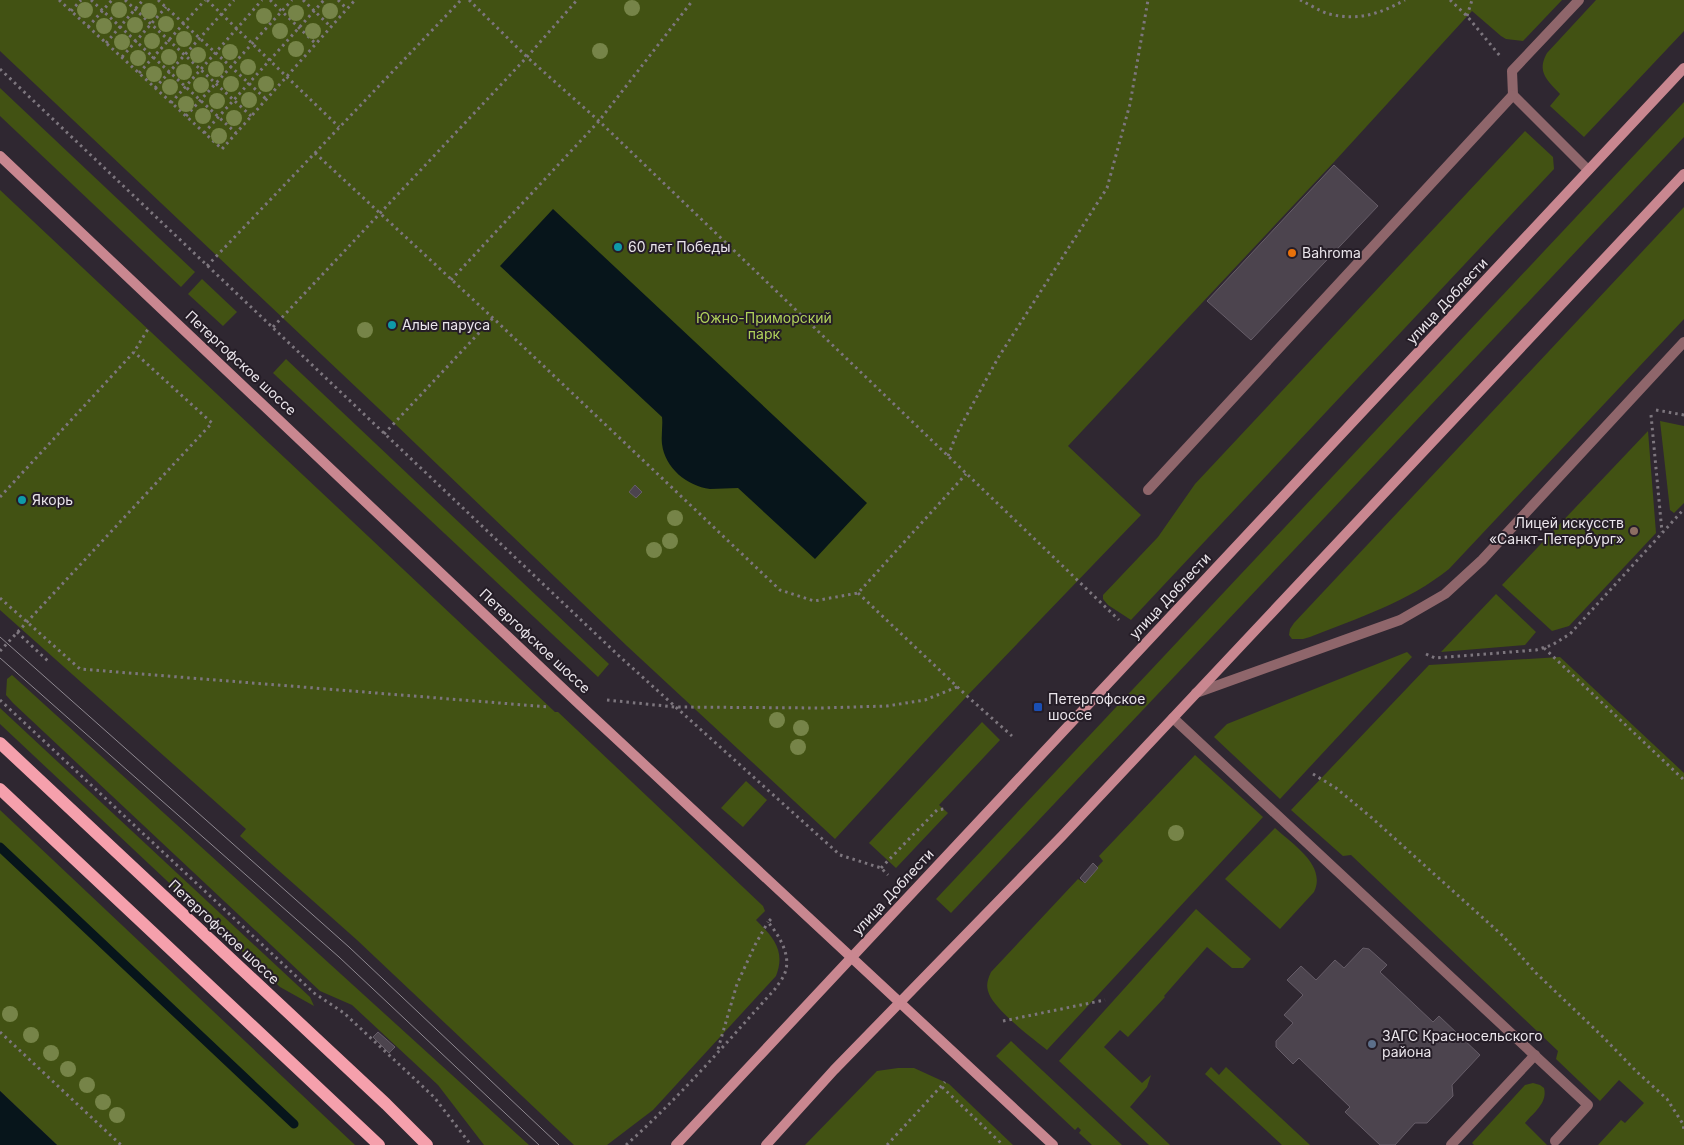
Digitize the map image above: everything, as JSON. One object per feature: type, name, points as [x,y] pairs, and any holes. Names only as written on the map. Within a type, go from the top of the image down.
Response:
[{"type":"main road","name":"улица Доблести","points":[[676,1145],[1684,68]]},
{"type":"main road","name":"Петергофское шоссе","points":[[0,156],[585,710],[1053,1145]]},
{"type":"main road","points":[[766,1145],[834,1070],[1062,836],[1684,174]]},
{"type":"main road","name":"Петергофское шоссе","points":[[0,743],[427,1145]]},
{"type":"main road","points":[[0,789],[379,1145]]},
{"type":"street","points":[[1579,0],[1512,71],[1513,95],[1588,170]]},
{"type":"street","points":[[1148,490],[1513,95]]},
{"type":"street","points":[[1196,693],[1400,620],[1445,594],[1482,560],[1684,342]]},
{"type":"street","points":[[1173,718],[1588,1105],[1555,1142]]},
{"type":"street","points":[[1451,1145],[1535,1055]]},
{"type":"path","points":[[59,0],[222,149],[355,0]]},
{"type":"path","points":[[71,11],[81,0]]},
{"type":"path","points":[[91,0],[236,133]]},
{"type":"path","points":[[88,27],[112,0]]},
{"type":"path","points":[[125,0],[251,116]]},
{"type":"path","points":[[106,42],[143,0]]},
{"type":"path","points":[[158,0],[266,99]]},
{"type":"path","points":[[138,72],[206,0],[339,127]]},
{"type":"path","points":[[155,88],[234,0]]},
{"type":"path","points":[[171,103],[262,0]]},
{"type":"path","points":[[270,0],[316,44]]},
{"type":"path","points":[[186,116],[292,0]]},
{"type":"path","points":[[303,0],[332,27]]},
{"type":"path","points":[[204,133],[324,0]]},
{"type":"path","points":[[338,0],[347,9]]},
{"type":"path","points":[[207,266],[461,0]]},
{"type":"path","points":[[469,0],[527,57],[599,121],[1119,620]]},
{"type":"path","points":[[273,328],[527,57],[577,0]]},
{"type":"path","points":[[451,280],[599,121],[693,0]]},
{"type":"path","points":[[948,456],[957,433],[998,358],[1107,188],[1130,104],[1148,0]]},
{"type":"path","points":[[1300,0],[1327,14],[1354,17],[1382,12],[1405,0]]},
{"type":"path","points":[[1450,0],[1467,16],[1512,71]]},
{"type":"path","points":[[1467,16],[1472,0]]},
{"type":"path","points":[[122,57],[166,7]]},
{"type":"path","points":[[0,69],[604,642],[675,707],[840,855],[881,868],[888,875]]},
{"type":"path","points":[[315,153],[493,318],[780,590],[814,600],[858,593],[966,474]]},
{"type":"path","points":[[384,434],[493,318]]},
{"type":"path","points":[[0,497],[134,352],[148,329]]},
{"type":"path","points":[[0,650],[212,423],[134,352]]},
{"type":"path","points":[[1656,410],[1684,415]]},
{"type":"path","points":[[1651,415],[1662,533]]},
{"type":"path","points":[[1426,654],[1435,658],[1536,650],[1552,645],[1570,634],[1684,509]]},
{"type":"path","points":[[858,593],[957,687],[1012,736]]},
{"type":"path","points":[[0,598],[80,669],[549,706]]},
{"type":"path","points":[[16,632],[50,663]]},
{"type":"path","points":[[1543,648],[1684,780]]},
{"type":"path","points":[[607,700],[675,707],[821,708],[887,706],[925,700],[957,687]]},
{"type":"path","points":[[0,700],[314,993],[344,1013],[434,1097],[471,1145]]},
{"type":"path","points":[[1313,774],[1336,788],[1372,818],[1503,936],[1536,973],[1602,1036],[1636,1072],[1667,1099],[1683,1124],[1684,1130]]},
{"type":"path","points":[[881,868],[937,810],[944,809]]},
{"type":"path","points":[[717,1052],[737,984],[755,945],[772,918]]},
{"type":"path","points":[[626,1145],[644,1129],[775,989],[787,968],[786,957],[783,944],[768,922]]},
{"type":"path","points":[[1003,1021],[1105,1000]]},
{"type":"path","points":[[0,1032],[121,1145]]},
{"type":"path","points":[[887,1145],[946,1082]]},
{"type":"path","points":[[942,1087],[1003,1145]]},
{"type":"green space","name":"Южно-Приморский парк","points":[[0,0],[1562,0],[1523,41],[1506,39],[1472,11],[1334,162],[1068,446],[1141,515],[967,696],[835,839],[627,646],[0,51]]},
{"type":"green space","points":[[1596,0],[1684,0],[1684,31],[1584,137],[1550,106],[1560,94],[1545,76],[1543,66],[1547,53]]},
{"type":"green space","points":[[0,88],[195,272],[181,287],[0,116]]},
{"type":"green space","points":[[1684,102],[1684,137],[951,913],[936,899]]},
{"type":"green space","points":[[1525,131],[1553,157],[1554,169],[1131,620],[1108,605],[1103,599],[1103,595],[1158,537],[1195,484]]},
{"type":"green space","points":[[0,190],[763,906],[765,911],[756,920],[768,932],[779,952],[779,967],[776,976],[653,1110],[607,1145],[574,1145],[357,940],[240,836],[246,829],[0,610]]},
{"type":"green space","points":[[1684,207],[1684,319],[1449,569],[1433,581],[1400,600],[1310,637],[1292,639],[1289,635],[1294,623]]},
{"type":"green space","points":[[202,279],[237,312],[223,326],[188,294]]},
{"type":"green space","points":[[286,359],[609,664],[598,677],[273,373]]},
{"type":"green space","points":[[1660,421],[1684,426],[1684,503],[1674,513],[1670,510]]},
{"type":"green space","points":[[1648,431],[1656,533],[1569,626],[1552,631],[1502,585]]},
{"type":"green space","points":[[1496,594],[1536,632],[1525,645],[1441,652]]},
{"type":"green space","points":[[1407,652],[1412,657],[1280,799],[1214,737],[1227,724]]},
{"type":"green space","points":[[1560,657],[1684,773],[1684,1145],[1598,1145],[1621,1120],[1625,1123],[1644,1103],[1619,1080],[1600,1101],[1556,1059],[1558,1051],[1351,855],[1343,856],[1291,810],[1429,665]]},
{"type":"green space","points":[[12,675],[529,1145],[484,1145],[438,1085],[352,1005],[320,991],[13,703],[6,695],[7,679]]},
{"type":"green space","points":[[0,708],[310,997],[314,1006],[280,987],[0,724]]},
{"type":"green space","points":[[982,722],[1000,740],[939,805],[948,813],[896,868],[869,843]]},
{"type":"green space","points":[[1195,755],[1263,817],[1047,1050],[1014,1023],[991,998],[987,986],[991,972],[1078,879],[1083,882],[1103,861],[1099,856]]},
{"type":"green space","points":[[746,781],[767,800],[743,827],[721,808]]},
{"type":"green space","points":[[0,810],[355,1145],[57,1145],[0,1091]]},
{"type":"green space","points":[[1275,828],[1306,856],[1316,873],[1317,882],[1314,892],[1280,929],[1225,879]]},
{"type":"green space","points":[[1196,909],[1251,959],[1243,968],[1232,968],[1207,947],[1128,1037],[1120,1030],[1104,1047],[1142,1083],[1151,1075],[1147,1087],[1130,1107],[1170,1145],[1149,1145],[1059,1061]]},
{"type":"green space","points":[[1011,1041],[1122,1145],[1092,1145],[1079,1133],[1081,1130],[1078,1127],[1075,1130],[996,1056]]},
{"type":"green space","points":[[1211,1067],[1219,1075],[1226,1067],[1310,1145],[1282,1145],[1205,1074]]},
{"type":"green space","points":[[914,1068],[949,1084],[1013,1145],[805,1145],[877,1071]]},
{"type":"green space","points":[[1533,1083],[1544,1088],[1544,1098],[1525,1123],[1547,1145],[1474,1145],[1472,1143],[1525,1085]]},
{"type":"shaded area","points":[[553,209],[867,503],[815,559],[738,488],[710,489],[701,487],[685,480],[672,468],[664,453],[662,417],[500,266]]},
{"type":"shaded area","points":[[0,1091],[57,1145],[0,1145]]},
{"type":"building","name":"Bahroma","points":[[1334,165],[1378,206],[1251,340],[1207,301]]},
{"type":"building","points":[[635,485],[642,492],[636,498],[629,492]]},
{"type":"building","points":[[1093,863],[1098,868],[1085,883],[1080,878]]},
{"type":"building","name":"ЗАГС Красносельского района","points":[[1363,948],[1369,949],[1387,965],[1380,972],[1433,1022],[1439,1016],[1480,1055],[1452,1085],[1453,1096],[1427,1123],[1415,1123],[1395,1145],[1380,1145],[1345,1112],[1350,1107],[1299,1058],[1293,1064],[1276,1047],[1276,1041],[1293,1023],[1284,1015],[1303,995],[1287,980],[1301,966],[1316,980],[1335,960],[1344,968]]},
{"type":"building","points":[[378,1032],[395,1047],[389,1053],[373,1037]]},
{"type":"waterway","points":[[0,847],[294,1124]]},
{"type":"tram line","points":[[0,637],[349,947],[559,1145]]},
{"type":"tram line","points":[[0,658],[339,957],[539,1145]]},
{"type":"place","name":"60 лет Победы","points":[[618,247]]},
{"type":"place","name":"Bahroma","points":[[1292,253]]},
{"type":"place","name":"Алые паруса","points":[[392,325]]},
{"type":"place","name":"Якорь","points":[[22,500]]},
{"type":"place","name":"Лицей искусств «Санкт-Петербург»","points":[[1634,531]]},
{"type":"place","name":"Петергофское шоссе","points":[[1038,707]]},
{"type":"place","name":"ЗАГС Красносельского района","points":[[1372,1044]]}]
